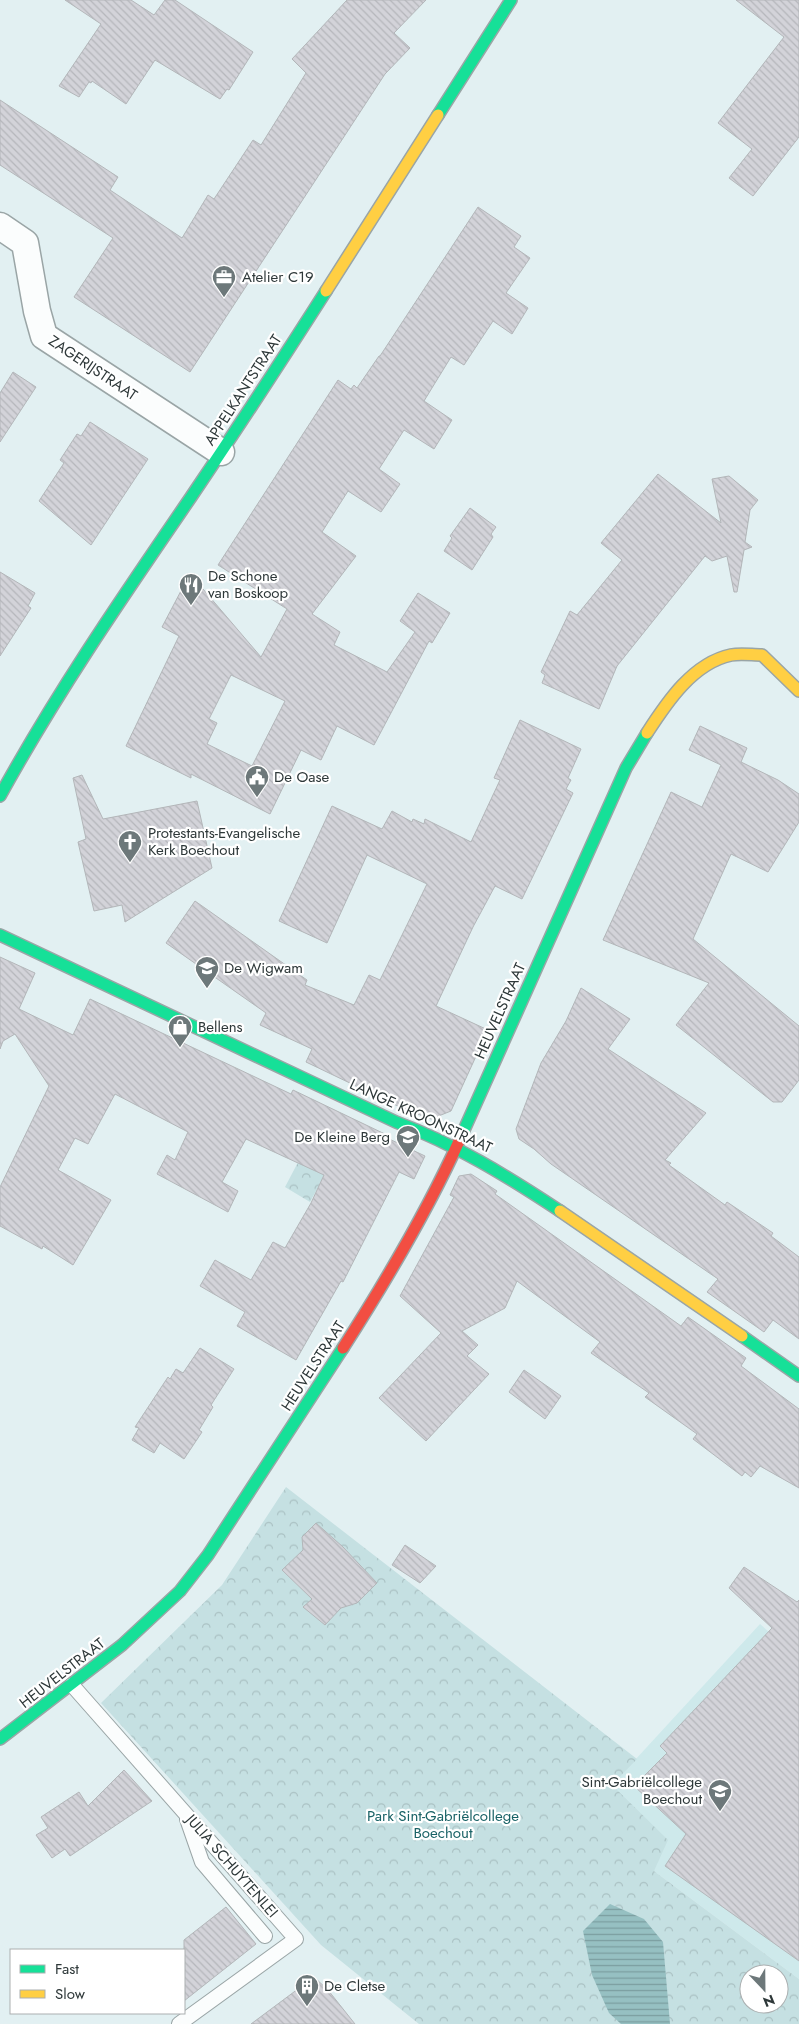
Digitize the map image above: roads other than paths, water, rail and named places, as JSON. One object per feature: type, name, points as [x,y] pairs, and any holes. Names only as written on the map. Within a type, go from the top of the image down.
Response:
[{"type":"street","name":"APPELKANTSTRAAT","points":[[0,796],[22,754],[100,631],[221,452],[511,0]]},
{"type":"street","name":"ZAGERIJSTRAAT","points":[[0,226],[24,243],[37,311],[44,336],[221,452]]},
{"type":"street","name":"HEUVELSTRAAT","points":[[0,1738],[122,1645],[180,1590],[208,1555],[374,1300],[417,1225],[457,1146],[626,768],[659,716],[680,688],[698,670],[729,655],[762,655],[799,690]]},
{"type":"street","name":"LANGE KROONSTRAAT","points":[[0,935],[396,1122],[424,1131],[457,1146],[516,1181],[687,1296],[799,1376]]},
{"type":"lane","name":"JULIA SCHUYTENLEI","points":[[72,1684],[296,1939],[178,2024]]},
{"type":"lane","points":[[186,1814],[202,1862],[265,1936]]},
{"type":"place","name":"Atelier C19","points":[[224,298]]},
{"type":"place","name":"De Schone van Boskoop","points":[[191,606]]},
{"type":"place","name":"De Oase","points":[[257,798]]},
{"type":"place","name":"Protestants-Evangelische Kerk Boechout","points":[[130,863]]},
{"type":"place","name":"De Wigwam","points":[[207,989]]},
{"type":"place","name":"Bellens","points":[[180,1048]]},
{"type":"place","name":"De Kleine Berg","points":[[408,1158]]},
{"type":"place","name":"Sint-Gabriëlcollege Boechout","points":[[720,1812]]},
{"type":"place","name":"De Cletse","points":[[307,2007]]},
{"type":"park label","name":"Park Sint-Gabriëlcollege Boechout","points":[[443,1824]]}]
